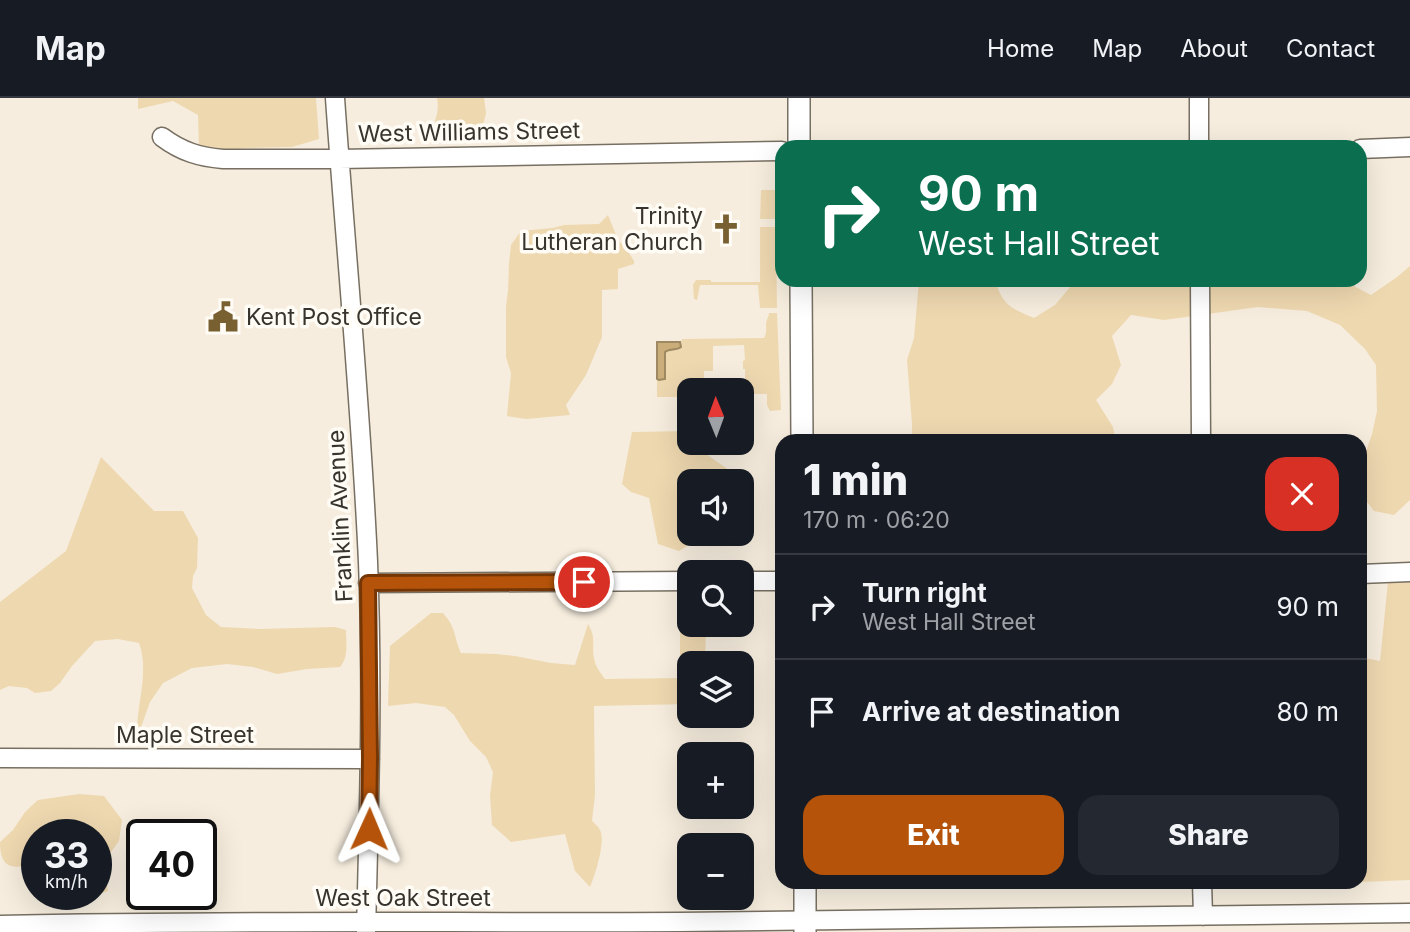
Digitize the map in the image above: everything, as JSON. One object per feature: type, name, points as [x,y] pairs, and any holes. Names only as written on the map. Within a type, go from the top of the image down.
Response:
[{"type":"main road","points":[[799,98],[799,140]]},
{"type":"main road","points":[[801,287],[802,434]]},
{"type":"main road","points":[[805,889],[805,927]]},
{"type":"street","name":"Franklin Avenue","points":[[335,98],[362,451],[368,583],[370,758],[367,928]]},
{"type":"street","points":[[1199,98],[1199,140]]},
{"type":"street","name":"West Williams Street","points":[[162,137],[175,147],[207,158],[340,159],[775,151]]},
{"type":"street","points":[[1367,149],[1410,147]]},
{"type":"street","points":[[1200,287],[1201,434]]},
{"type":"street","points":[[1367,574],[1410,572]]},
{"type":"street","points":[[368,583],[677,581]]},
{"type":"street","points":[[754,581],[775,581]]},
{"type":"street","name":"Maple Street","points":[[0,758],[370,758]]},
{"type":"street","points":[[1202,889],[1203,916]]},
{"type":"street","name":"West Oak Street","points":[[0,925],[140,922],[367,928],[805,927],[1410,913]]},
{"type":"shaded area","points":[[138,98],[316,98],[319,139],[292,147],[222,151],[199,149],[198,115],[173,101],[138,109]]},
{"type":"shaded area","points":[[437,98],[484,98],[486,113],[481,134],[435,133],[433,131]]},
{"type":"shaded area","points":[[761,190],[775,190],[775,219],[760,219]]},
{"type":"shaded area","points":[[608,215],[618,240],[626,248],[634,264],[618,269],[618,289],[602,290],[602,337],[586,375],[566,405],[570,415],[526,419],[507,416],[511,373],[506,357],[506,307],[511,245],[521,231],[564,225],[599,224]]},
{"type":"shaded area","points":[[760,227],[775,227],[777,308],[760,308],[758,285],[700,285],[697,300],[694,299],[693,285],[696,280],[760,282]]},
{"type":"shaded area","points":[[1410,266],[1410,500],[1394,515],[1374,511],[1367,502],[1367,449],[1377,411],[1376,365],[1365,349],[1340,325],[1307,311],[1258,307],[1164,320],[1131,315],[1112,336],[1121,365],[1112,384],[1096,400],[1114,434],[912,434],[907,360],[914,338],[918,287],[998,287],[1009,305],[1034,318],[1055,305],[1070,287],[1356,287],[1371,295]]},
{"type":"shaded area","points":[[769,313],[777,313],[781,410],[770,411],[767,394],[754,394],[754,378],[745,378],[743,369],[744,345],[713,346],[713,371],[704,371],[704,378],[677,378],[677,397],[657,397],[657,379],[665,379],[665,352],[677,349],[682,339],[764,338]]},
{"type":"shaded area","points":[[657,342],[680,342],[681,347],[665,352],[665,379],[659,380],[657,379]]},
{"type":"shaded area","points":[[677,431],[677,455],[707,455],[728,469],[677,469],[677,546],[687,546],[679,551],[658,544],[649,498],[631,492],[622,484],[632,432]]},
{"type":"shaded area","points":[[101,457],[154,511],[183,511],[198,538],[197,568],[192,588],[206,615],[221,627],[335,627],[346,630],[346,654],[340,667],[277,674],[253,667],[227,664],[192,668],[163,683],[150,702],[141,727],[137,728],[143,674],[139,643],[118,639],[95,641],[51,691],[35,693],[27,688],[9,686],[0,690],[0,602],[66,551]]},
{"type":"shaded area","points":[[1388,582],[1410,582],[1410,880],[1367,882],[1367,658],[1380,661]]},
{"type":"shaded area","points":[[431,613],[443,613],[453,628],[461,653],[497,654],[575,665],[588,624],[593,637],[595,661],[605,679],[677,678],[677,704],[594,706],[595,795],[592,821],[600,830],[602,842],[590,887],[575,871],[565,834],[511,842],[492,825],[490,796],[493,772],[486,757],[470,741],[454,715],[445,707],[416,703],[388,706],[390,646]]},
{"type":"shaded area","points":[[680,637],[706,637],[705,651],[680,651]]},
{"type":"shaded area","points":[[79,794],[104,796],[122,820],[119,841],[112,851],[112,819],[21,819],[21,867],[11,866],[3,859],[0,842],[38,800]]},
{"type":"place","name":"Trinity Lutheran Church","points":[[726,229]]},
{"type":"place","name":"Kent Post Office","points":[[223,317]]},
{"type":"route","points":[[369,829],[368,583],[584,582]]}]
